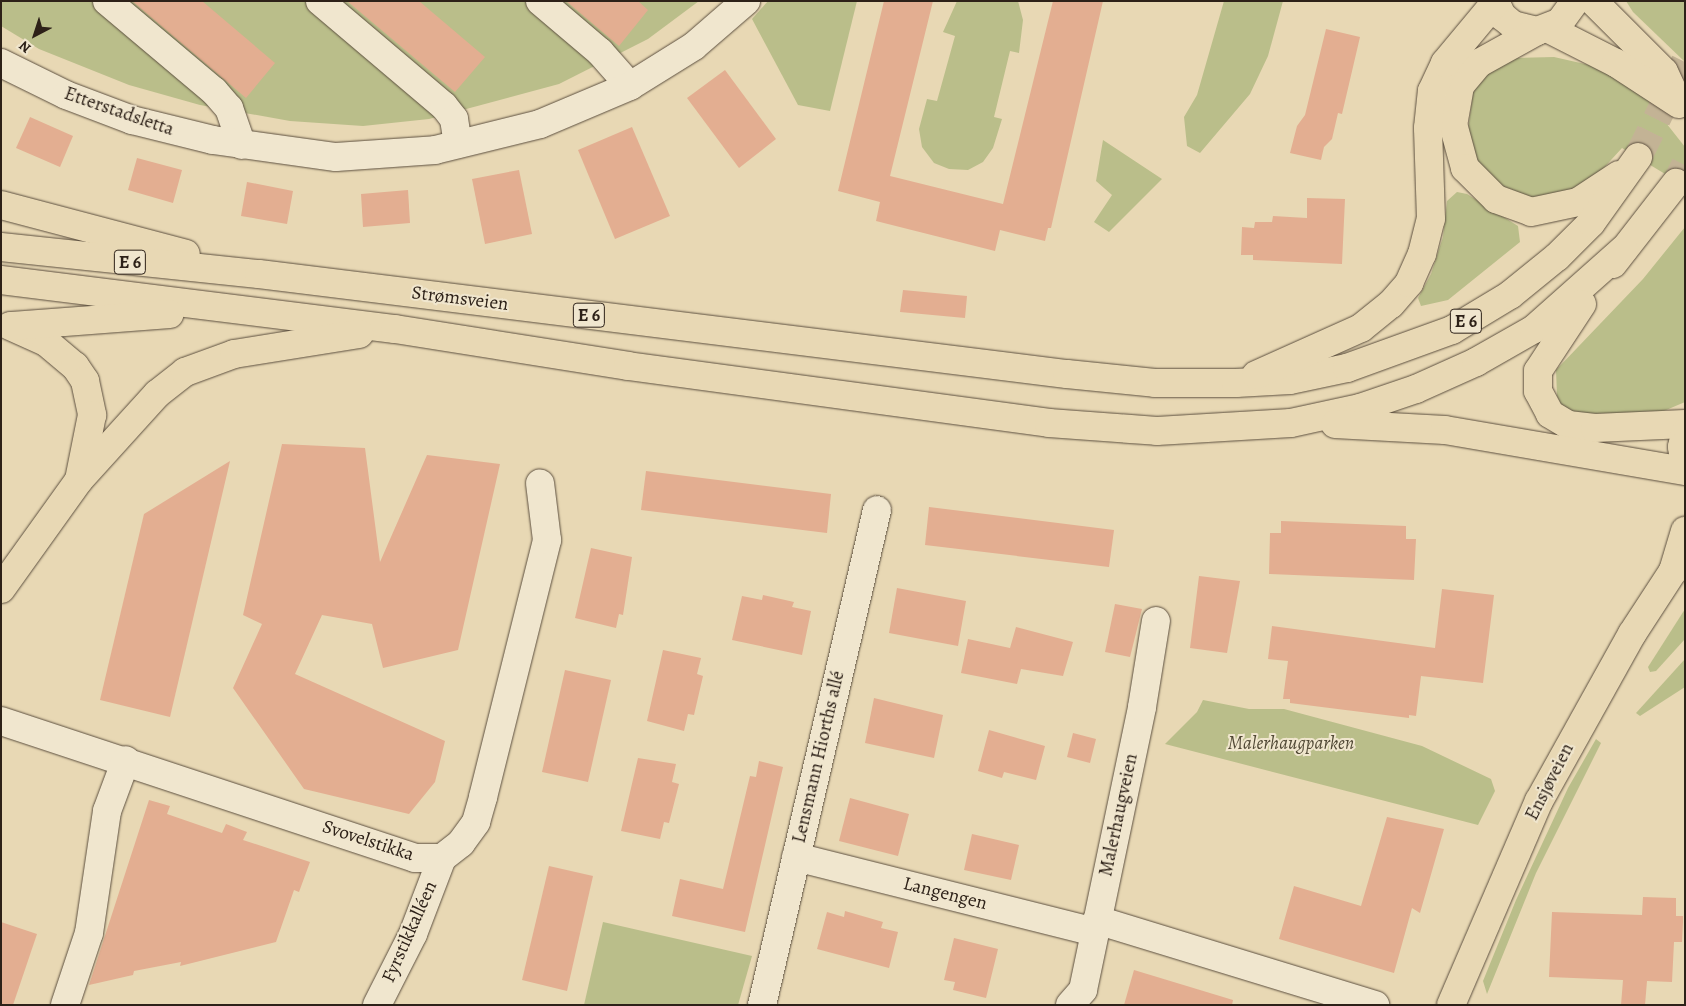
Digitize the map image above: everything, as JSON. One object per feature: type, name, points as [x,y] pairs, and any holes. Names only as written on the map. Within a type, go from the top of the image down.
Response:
[{"type":"main road","points":[[1543,30],[1569,13],[1575,1]]},
{"type":"main road","points":[[1593,1],[1664,72],[1682,108]]},
{"type":"main road","points":[[1236,384],[1361,328],[1391,304],[1409,283],[1422,254],[1431,219],[1428,128],[1432,91],[1445,63],[1495,2],[1513,25],[1543,30],[1616,64],[1682,108]]},
{"type":"main road","name":"E 6","points":[[1236,384],[1290,380],[1347,368],[1452,330],[1535,278],[1591,223],[1633,163],[1578,202],[1544,212],[1506,204],[1470,176],[1454,136],[1453,115],[1460,86],[1479,63],[1543,30]]},
{"type":"main road","name":"E 6","points":[[1676,183],[1624,249],[1547,353],[1538,376],[1539,397],[1550,414],[1574,426],[1627,429],[1685,424]]},
{"type":"main road","points":[[1,197],[66,225]]},
{"type":"main road","points":[[1,205],[66,225],[259,274]]},
{"type":"main road","name":"Strømsveien","points":[[1,246],[259,274],[919,356],[1155,383],[1236,384]]},
{"type":"main road","name":"E 6","points":[[1291,423],[1360,408],[1476,362],[1534,329],[1624,249]]},
{"type":"main road","name":"Strømsveien","points":[[1,280],[395,329],[628,366],[1049,423],[1157,431],[1291,423]]},
{"type":"main road","points":[[7,326],[118,316],[244,311]]},
{"type":"main road","points":[[7,326],[46,342],[75,366],[85,380],[92,415],[79,480]]},
{"type":"main road","points":[[1,590],[79,480],[157,394],[194,367],[234,354],[395,329]]},
{"type":"main road","name":"E 6","points":[[1291,423],[1445,430],[1685,471]]},
{"type":"main road","points":[[1685,433],[1682,447],[1685,465]]},
{"type":"main road","name":"Ensjøveien","points":[[1451,1005],[1539,800],[1586,713],[1679,565],[1685,530]]},
{"type":"street","points":[[107,1],[214,91],[229,108],[242,145]]},
{"type":"street","points":[[320,1],[444,106],[454,119],[458,144]]},
{"type":"street","points":[[540,1],[600,52],[630,86]]},
{"type":"street","name":"Etterstadsletta","points":[[1,63],[66,95],[132,120],[242,145],[336,157],[435,150],[540,124],[630,86],[694,46],[746,1]]},
{"type":"street","points":[[442,858],[462,843],[476,822],[547,540],[540,483]]},
{"type":"street","name":"Lensmann Hiorths allé","points":[[762,1005],[877,510]]},
{"type":"street","name":"Malerhaugveien","points":[[1070,1005],[1083,990],[1156,621]]},
{"type":"street","name":"Svovelstikka","points":[[1,721],[126,760],[415,858],[442,858]]},
{"type":"street","points":[[65,1005],[89,933],[107,811],[126,760]]},
{"type":"street","name":"Langengen","points":[[796,857],[1096,926],[1375,1005]]},
{"type":"street","name":"Fyrstikkalléen","points":[[377,1005],[413,934],[442,858]]},
{"type":"green space","points":[[1,1],[699,1],[648,39],[559,84],[429,119],[363,126],[290,121],[200,105],[129,85],[39,49],[1,26]]},
{"type":"green space","points":[[768,1],[857,1],[830,111],[798,105],[752,19]]},
{"type":"green space","points":[[957,1],[1018,1],[1023,20],[1019,53],[1010,51],[994,117],[1002,119],[993,148],[983,162],[968,170],[949,169],[934,163],[922,147],[919,129],[927,99],[937,101],[955,36],[943,32]]},
{"type":"green space","points":[[1224,1],[1283,1],[1268,56],[1250,94],[1200,153],[1187,146],[1184,117],[1197,95]]},
{"type":"green space","points":[[1626,1],[1685,1],[1685,62],[1633,12]]},
{"type":"green space","points":[[1554,57],[1598,67],[1644,95],[1685,147],[1685,186],[1622,148],[1600,172],[1571,192],[1534,200],[1507,192],[1480,167],[1467,138],[1473,92],[1491,69],[1515,58]]},
{"type":"green space","points":[[1103,140],[1162,179],[1109,232],[1094,222],[1112,195],[1096,181]]},
{"type":"green space","points":[[1457,192],[1467,194],[1518,226],[1520,242],[1448,300],[1421,306],[1418,298],[1431,274],[1443,237],[1447,201]]},
{"type":"green space","points":[[1685,227],[1685,402],[1652,416],[1587,421],[1563,408],[1557,396],[1556,370],[1643,279]]},
{"type":"green space","points":[[1685,609],[1685,639],[1656,671],[1650,672],[1648,667]]},
{"type":"green space","points":[[1685,659],[1685,687],[1640,716],[1636,713]]},
{"type":"green space","name":"Malerhaugparken","points":[[1203,700],[1249,709],[1284,709],[1422,746],[1491,779],[1495,791],[1478,825],[1165,744],[1197,712]]},
{"type":"green space","points":[[1596,739],[1601,743],[1536,873],[1487,994],[1483,981],[1516,900],[1568,788]]},
{"type":"green space","points":[[603,922],[752,956],[738,1005],[584,1005]]},
{"type":"building","points":[[132,1],[202,1],[275,63],[246,98]]},
{"type":"building","points":[[347,1],[419,1],[485,57],[455,92]]},
{"type":"building","points":[[566,1],[638,1],[648,10],[619,46]]},
{"type":"building","points":[[884,1],[933,1],[890,176],[1003,204],[1053,1],[1103,1],[1051,228],[1048,228],[1045,241],[1000,230],[995,251],[876,221],[880,202],[838,191]]},
{"type":"building","points":[[1326,29],[1360,37],[1342,114],[1338,113],[1332,139],[1324,147],[1321,160],[1290,153],[1297,126],[1305,115]]},
{"type":"building","points":[[725,70],[776,139],[739,168],[687,98]]},
{"type":"building","points":[[30,117],[73,136],[60,167],[16,148]]},
{"type":"building","points":[[632,127],[670,216],[615,239],[578,150]]},
{"type":"building","points":[[137,158],[182,170],[173,203],[128,190]]},
{"type":"building","points":[[519,170],[532,234],[485,244],[472,179]]},
{"type":"building","points":[[247,182],[293,191],[287,224],[241,216]]},
{"type":"building","points":[[408,190],[410,223],[363,227],[361,194]]},
{"type":"building","points":[[1307,198],[1345,199],[1342,264],[1253,260],[1253,255],[1241,255],[1242,227],[1254,228],[1255,222],[1272,222],[1273,216],[1307,218]]},
{"type":"building","points":[[903,290],[967,296],[965,318],[900,312]]},
{"type":"building","points":[[282,444],[365,448],[380,562],[427,455],[500,464],[458,650],[383,668],[372,624],[322,615],[295,674],[445,741],[435,782],[409,814],[304,789],[233,688],[262,624],[243,615]]},
{"type":"building","points":[[230,461],[170,717],[100,700],[144,514]]},
{"type":"building","points":[[646,471],[831,494],[827,533],[641,510]]},
{"type":"building","points":[[929,507],[1114,530],[1109,567],[925,545]]},
{"type":"building","points":[[1281,521],[1406,526],[1406,539],[1416,539],[1414,580],[1269,574],[1270,533],[1281,533]]},
{"type":"building","points":[[591,548],[632,557],[623,615],[619,614],[616,628],[575,618]]},
{"type":"building","points":[[1199,576],[1240,581],[1227,653],[1190,648]]},
{"type":"building","points":[[897,588],[966,601],[958,646],[889,633]]},
{"type":"building","points":[[1442,589],[1494,595],[1483,683],[1421,676],[1416,716],[1409,715],[1409,718],[1290,703],[1290,699],[1283,699],[1288,661],[1268,659],[1272,626],[1435,648]]},
{"type":"building","points":[[763,595],[794,602],[792,607],[811,611],[802,655],[732,640],[742,596],[762,600]]},
{"type":"building","points":[[1115,604],[1142,609],[1130,657],[1105,652]]},
{"type":"building","points":[[1016,627],[1073,642],[1063,676],[1021,669],[1017,684],[961,673],[968,639],[1010,648]]},
{"type":"building","points":[[663,650],[701,658],[697,674],[703,676],[694,715],[688,714],[684,731],[647,721]]},
{"type":"building","points":[[565,670],[611,680],[588,782],[542,772]]},
{"type":"building","points":[[874,698],[943,715],[934,758],[865,743]]},
{"type":"building","points":[[989,730],[1045,746],[1036,780],[1004,772],[1002,778],[978,771]]},
{"type":"building","points":[[1073,733],[1096,739],[1090,763],[1067,757]]},
{"type":"building","points":[[638,758],[676,764],[672,782],[679,784],[669,823],[664,822],[660,839],[621,831]]},
{"type":"building","points":[[759,761],[783,767],[745,932],[672,916],[680,879],[723,889],[750,776],[756,777]]},
{"type":"building","points":[[850,798],[909,814],[898,856],[839,841]]},
{"type":"building","points":[[149,800],[170,806],[167,814],[222,833],[226,824],[247,832],[243,840],[310,862],[299,892],[294,890],[276,942],[180,966],[181,962],[134,971],[133,975],[89,985]]},
{"type":"building","points":[[1387,817],[1444,829],[1420,913],[1412,908],[1394,973],[1279,939],[1294,886],[1361,906]]},
{"type":"building","points":[[972,834],[1019,845],[1011,880],[964,870]]},
{"type":"building","points":[[549,866],[593,876],[567,991],[522,980]]},
{"type":"building","points":[[1643,897],[1676,898],[1676,916],[1683,916],[1682,942],[1674,942],[1672,982],[1647,981],[1645,1005],[1621,1005],[1623,980],[1549,977],[1552,912],[1642,915]]},
{"type":"building","points":[[845,911],[883,922],[881,928],[898,932],[889,968],[817,949],[827,912],[844,917]]},
{"type":"building","points":[[1,922],[37,934],[13,1005],[1,1005]]},
{"type":"building","points":[[954,938],[998,949],[986,998],[953,990],[955,982],[944,980]]},
{"type":"building","points":[[1134,970],[1233,1000],[1232,1005],[1124,1005]]},
{"type":"tunnel","points":[[1638,157],[1685,62]]},
{"type":"tunnel","points":[[1676,183],[1685,165]]}]
